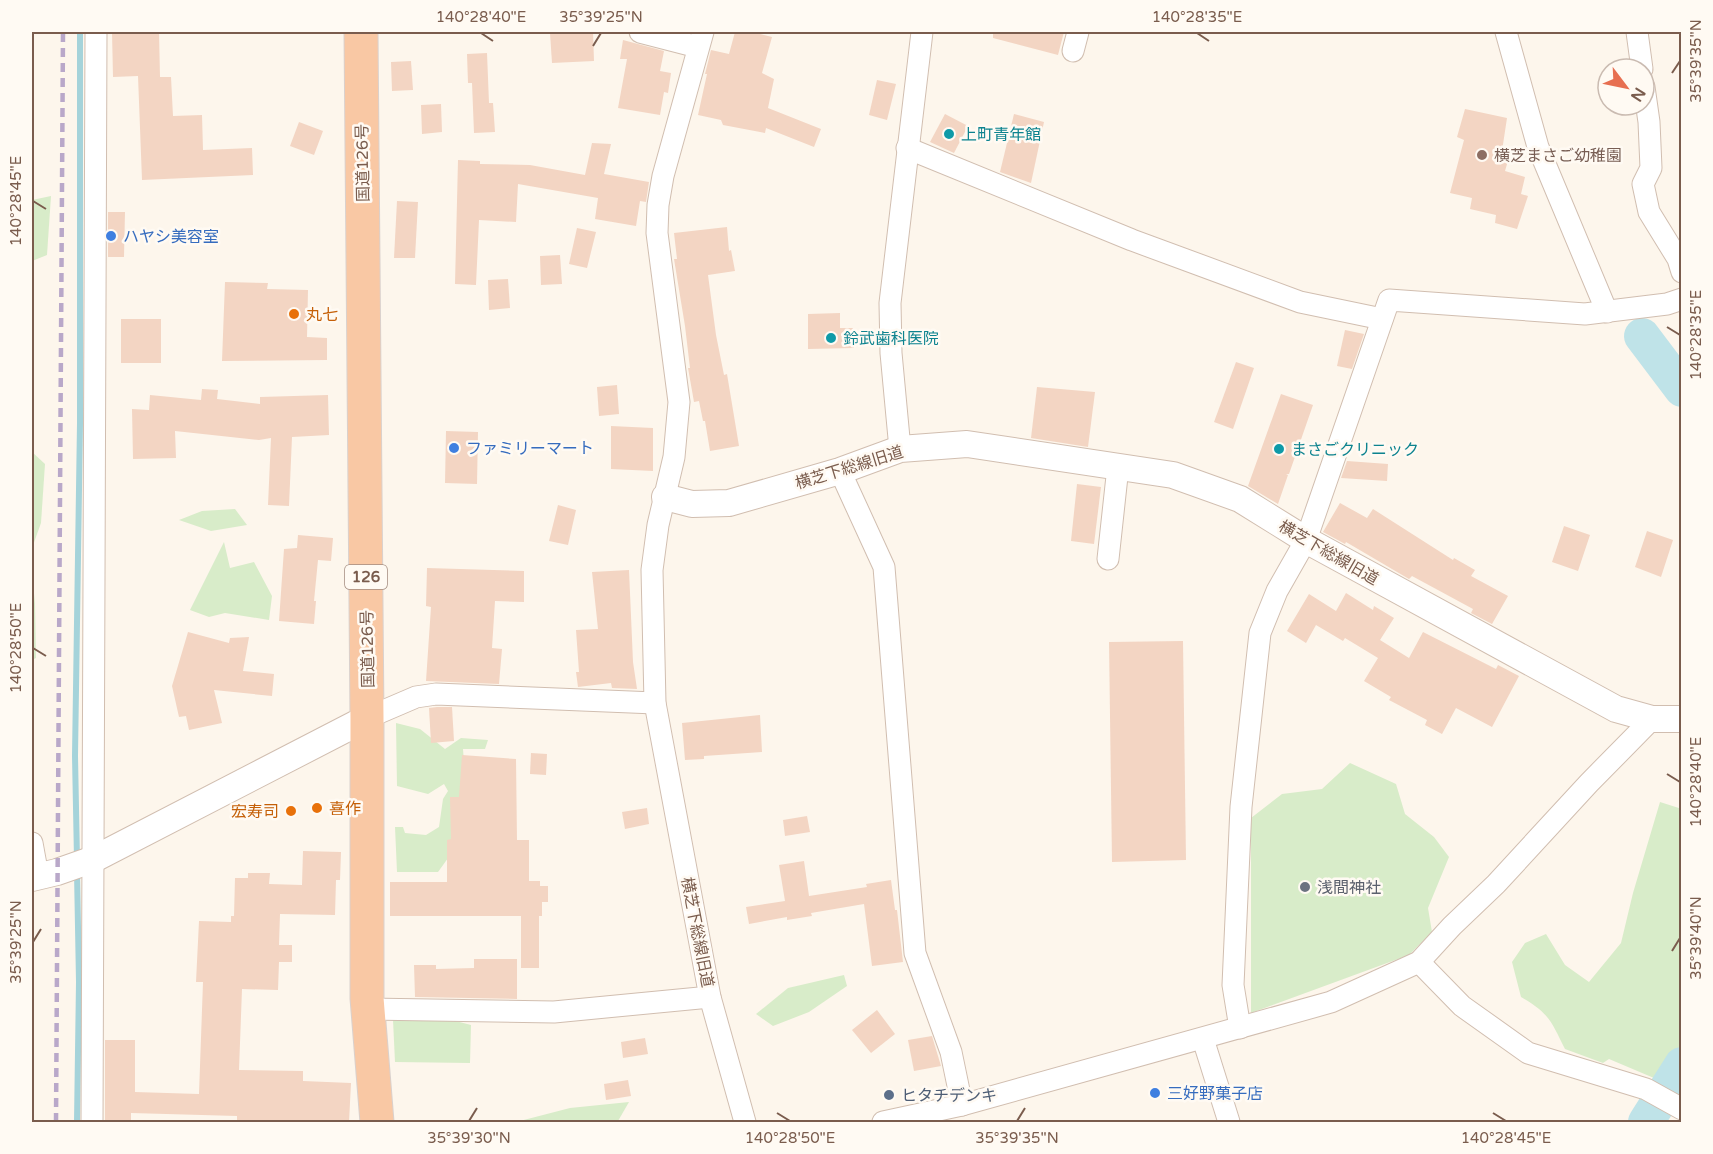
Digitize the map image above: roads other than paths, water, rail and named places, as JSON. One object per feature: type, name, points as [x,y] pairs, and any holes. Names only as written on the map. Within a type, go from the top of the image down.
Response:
[{"type":"highway","name":"国道126号","points":[[361,32],[368,1009],[377,1122]]},
{"type":"street","points":[[92,1122],[96,32]]},
{"type":"street","points":[[640,32],[700,39],[663,176],[658,205],[657,233],[679,402],[674,457],[666,497]]},
{"type":"street","points":[[900,449],[891,353],[890,303],[922,32]]},
{"type":"street","points":[[1506,32],[1538,147],[1607,312]]},
{"type":"street","points":[[1636,32],[1640,57]]},
{"type":"street","points":[[1648,117],[1651,168],[1643,184],[1649,212],[1678,259],[1682,272]]},
{"type":"street","points":[[907,148],[1132,240],[1300,302],[1382,319]]},
{"type":"street","points":[[1240,1028],[1233,985],[1241,807],[1260,633],[1277,591],[1306,540],[1389,300],[1585,314],[1667,304],[1682,299]]},
{"type":"street","name":"横芝下総線旧道","points":[[745,1122],[710,997],[655,703],[652,570],[658,525],[666,497],[692,504],[729,503],[840,471],[900,449],[967,444],[1173,475],[1240,499],[1306,540],[1616,709],[1652,719],[1682,719]]},
{"type":"street","points":[[1108,559],[1118,467]]},
{"type":"street","points":[[840,471],[884,567],[915,953],[951,1052],[962,1105]]},
{"type":"street","points":[[32,843],[35,877],[92,860],[367,718],[416,698],[436,694],[655,703]]},
{"type":"street","points":[[883,1122],[962,1105],[1331,1002],[1419,962],[1652,719]]},
{"type":"street","points":[[1419,962],[1462,1006],[1528,1053],[1655,1092],[1679,1113]]},
{"type":"street","points":[[368,1009],[554,1011],[710,997]]},
{"type":"street","points":[[1203,1039],[1229,1122]]},
{"type":"waterway","points":[[77,859],[75,756],[80,423],[80,32]]},
{"type":"waterway","points":[[1642,336],[1682,389]]},
{"type":"waterway","points":[[77,872],[79,982],[77,1122]]},
{"type":"waterway","points":[[1646,1122],[1682,1065]]},
{"type":"railway","points":[[56,1122],[63,32]]},
{"type":"place","name":"上町青年館","points":[[949,134]]},
{"type":"place","name":"横芝まさご幼稚園","points":[[1482,155]]},
{"type":"place","name":"ハヤシ美容室","points":[[111,236]]},
{"type":"place","name":"丸七","points":[[294,314]]},
{"type":"place","name":"鈴武歯科医院","points":[[831,338]]},
{"type":"place","name":"ファミリーマート","points":[[454,448]]},
{"type":"place","name":"まさごクリニック","points":[[1279,449]]},
{"type":"place","name":"喜作","points":[[317,808]]},
{"type":"place","name":"宏寿司","points":[[291,811]]},
{"type":"place","name":"浅間神社","points":[[1305,887]]},
{"type":"place","name":"三好野菓子店","points":[[1155,1093]]},
{"type":"place","name":"ヒタチデンキ","points":[[889,1095]]}]
